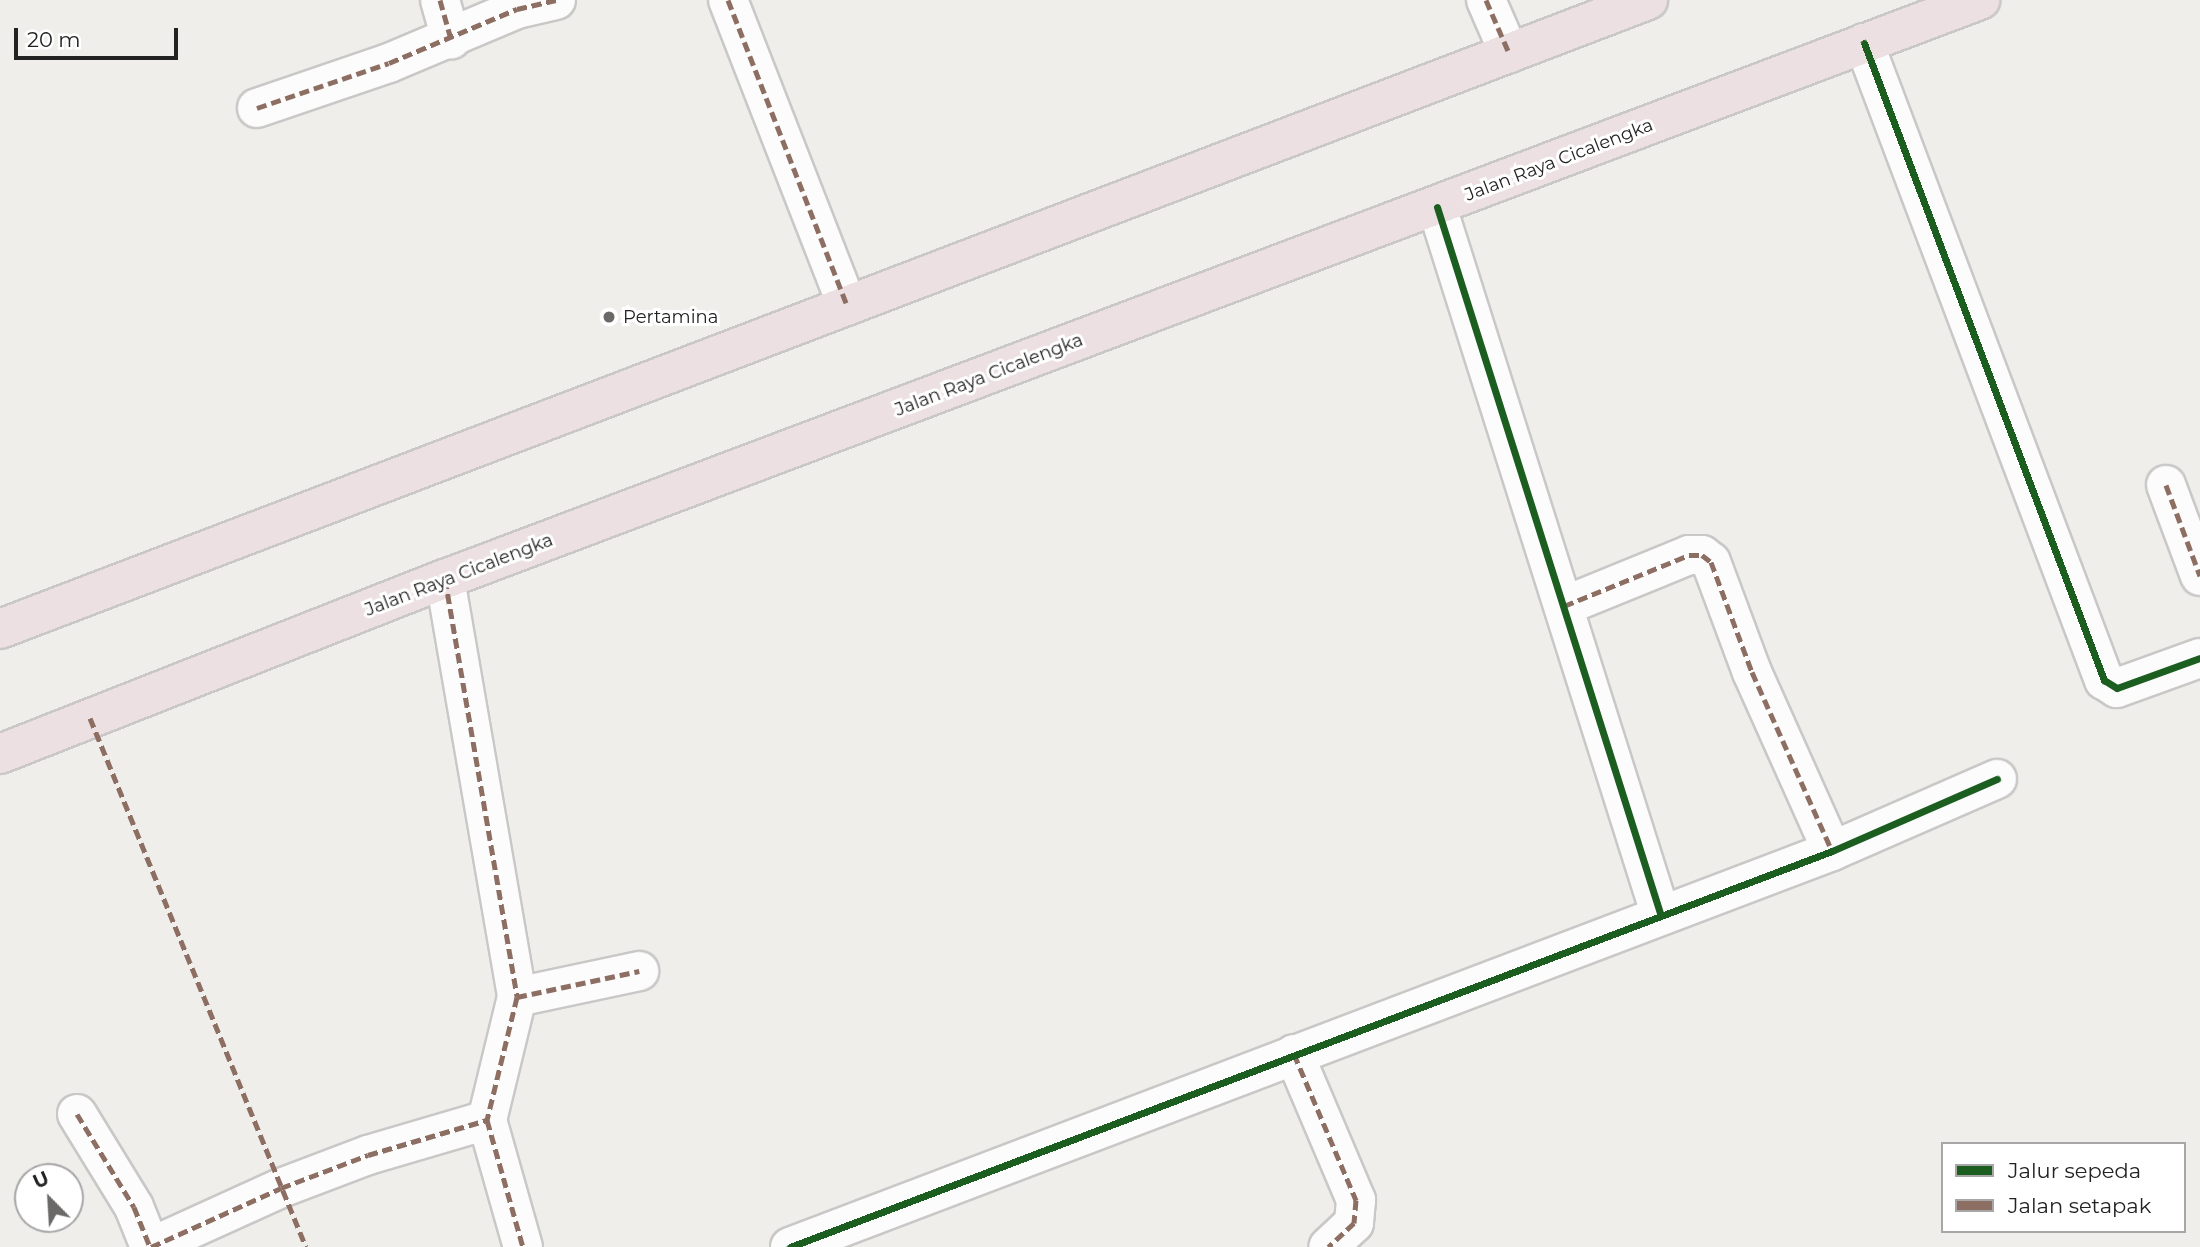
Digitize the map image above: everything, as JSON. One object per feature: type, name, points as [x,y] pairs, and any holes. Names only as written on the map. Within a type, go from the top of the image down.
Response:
[{"type":"highway","points":[[0,629],[1648,0]]},
{"type":"highway","name":"Jalan Raya Cicalengka","points":[[0,754],[445,579],[1980,0]]},
{"type":"street","points":[[440,0],[451,39]]},
{"type":"street","points":[[257,108],[451,39],[517,9],[556,0]]},
{"type":"street","points":[[728,0],[847,306]]},
{"type":"street","points":[[1486,0],[1509,53]]},
{"type":"street","points":[[1864,43],[2104,680],[2117,688],[2200,658]]},
{"type":"street","points":[[1437,207],[1660,913]]},
{"type":"street","points":[[2166,485],[2200,576]]},
{"type":"street","points":[[1564,606],[1689,555],[1702,555],[1711,562],[1752,672],[1832,851]]},
{"type":"street","points":[[445,579],[517,997],[487,1120],[523,1247]]},
{"type":"street","points":[[790,1247],[1660,913],[1832,851],[1997,779]]},
{"type":"street","points":[[517,997],[639,971]]},
{"type":"street","points":[[1294,1054],[1356,1200],[1354,1223],[1328,1247]]},
{"type":"street","points":[[77,1114],[134,1206],[150,1247],[294,1183],[487,1120]]},
{"type":"marked path","points":[[440,0],[451,39]]},
{"type":"marked path","points":[[257,108],[389,63],[517,9],[556,0]]},
{"type":"marked path","points":[[728,0],[847,306]]},
{"type":"marked path","points":[[1486,0],[1509,53]]},
{"type":"marked path","points":[[2166,485],[2200,576]]},
{"type":"marked path","points":[[1564,606],[1689,555],[1702,555],[1711,562],[1752,672],[1832,851]]},
{"type":"marked path","points":[[445,579],[517,997],[487,1120],[523,1247]]},
{"type":"marked path","points":[[90,718],[306,1247]]},
{"type":"marked path","points":[[517,997],[639,971]]},
{"type":"marked path","points":[[1294,1054],[1356,1200],[1354,1223],[1328,1247]]},
{"type":"marked path","points":[[77,1114],[134,1207],[150,1247]]},
{"type":"marked path","points":[[151,1247],[281,1188],[368,1155],[487,1120]]},
{"type":"cycle path","points":[[1864,43],[2104,680],[2117,688],[2200,658]]},
{"type":"cycle path","points":[[1437,207],[1660,913]]},
{"type":"cycle path","points":[[790,1247],[1832,851],[1997,779]]},
{"type":"place","name":"Pertamina","points":[[609,317]]}]
